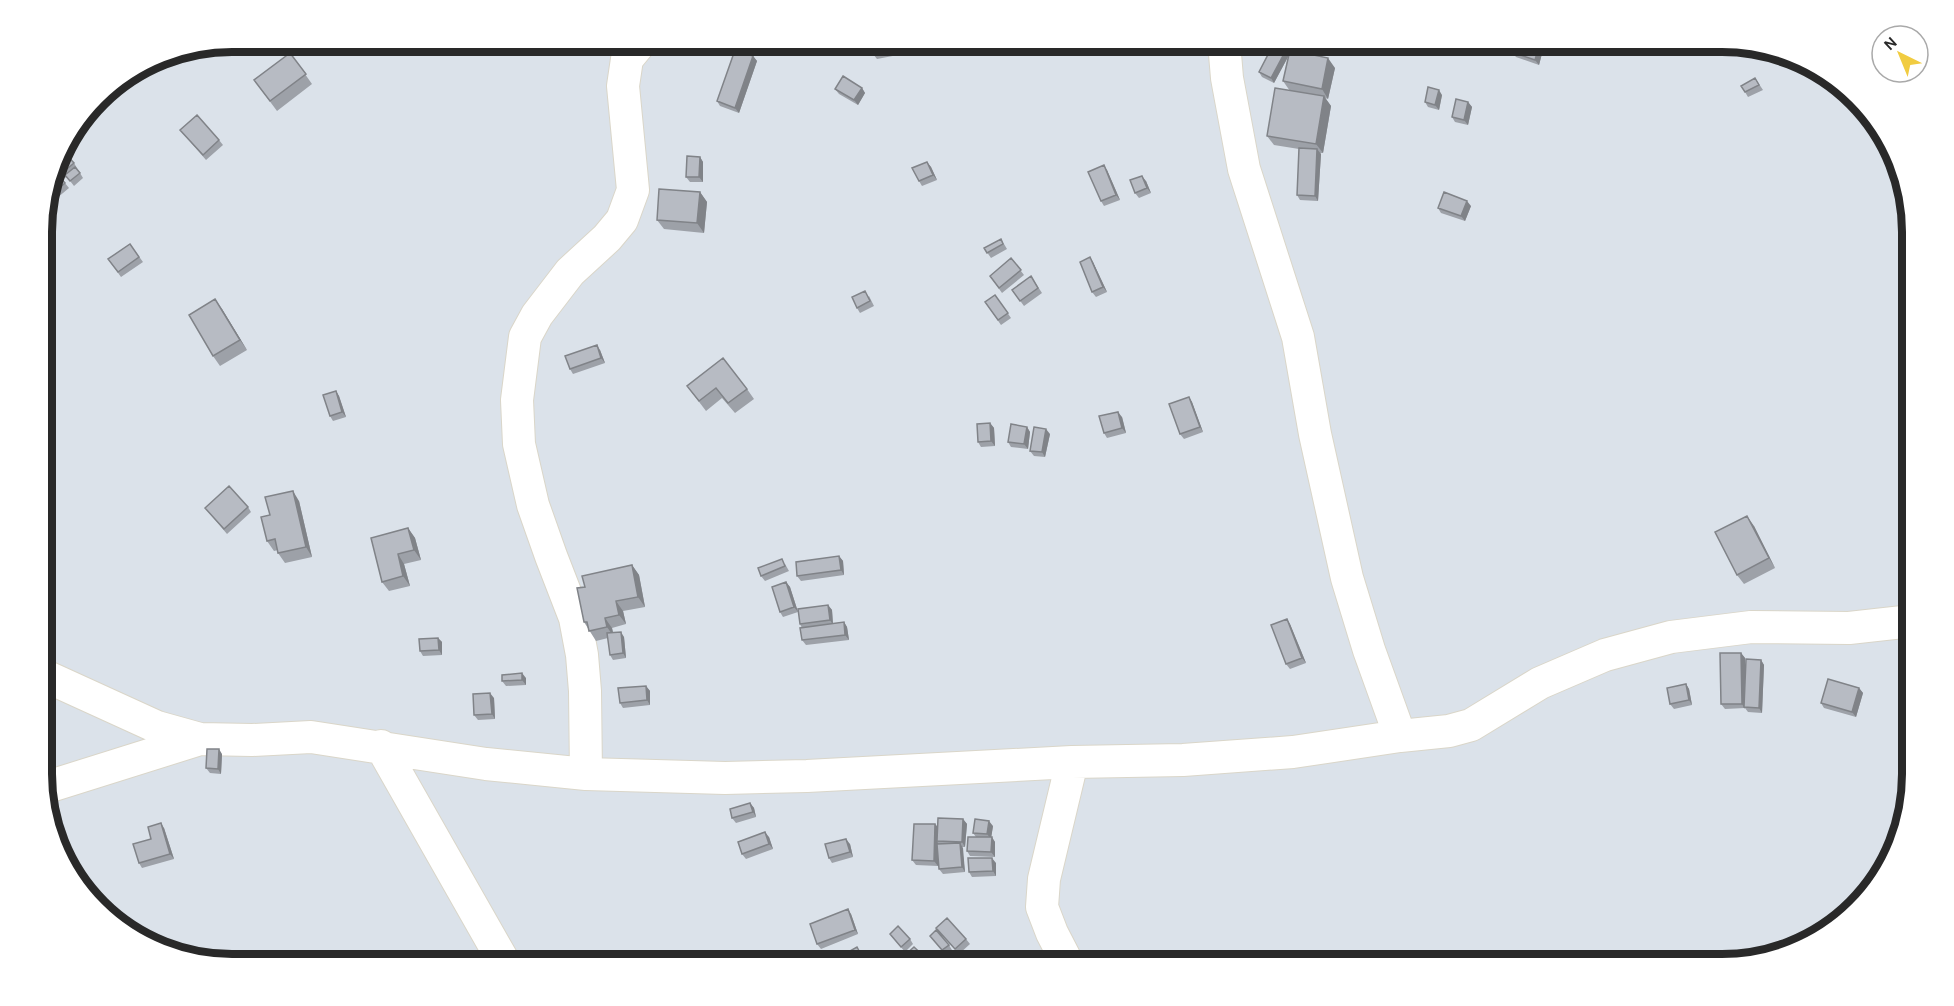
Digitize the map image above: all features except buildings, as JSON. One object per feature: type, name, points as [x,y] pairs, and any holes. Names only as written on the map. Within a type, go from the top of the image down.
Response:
[{"type":"street","points":[[586,774],[582,655],[575,618],[550,556],[533,505],[519,444],[517,400],[525,336],[537,315],[570,272],[607,238],[622,220],[633,190],[623,86],[627,59],[633,52]]},
{"type":"street","points":[[1225,52],[1227,78],[1245,169],[1298,337],[1317,444],[1347,579],[1369,650],[1400,736]]},
{"type":"street","points":[[52,679],[157,727],[200,739],[252,740],[311,737],[486,764],[586,774],[725,778],[807,776],[1072,762],[1183,760],[1282,753],[1449,731],[1471,725],[1540,683],[1605,655],[1671,638],[1751,627],[1849,628],[1901,622]]},
{"type":"street","points":[[53,785],[200,739]]},
{"type":"street","points":[[381,746],[500,954]]},
{"type":"street","points":[[1063,953],[1042,907],[1044,879],[1072,762]]}]
